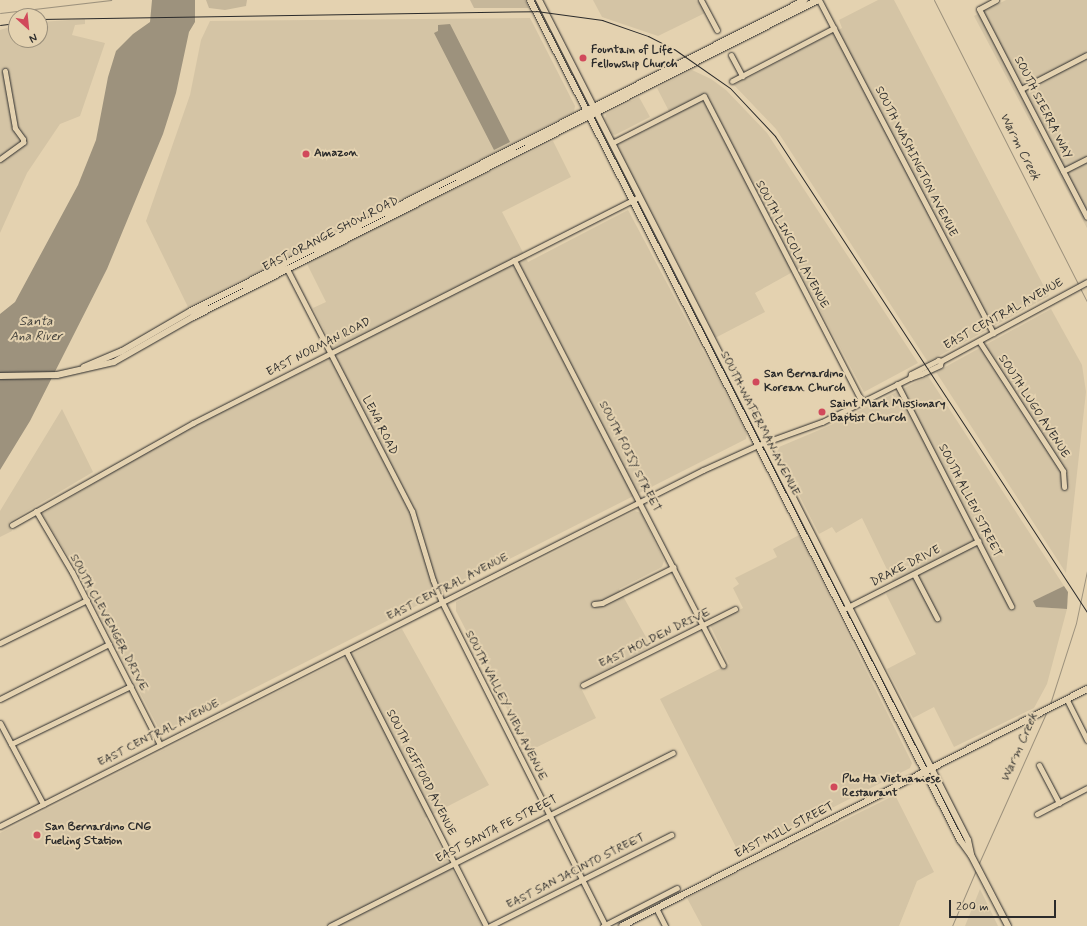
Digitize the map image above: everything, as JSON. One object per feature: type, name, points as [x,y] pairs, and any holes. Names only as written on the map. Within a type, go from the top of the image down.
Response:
[{"type":"main road","name":"SOUTH WATERMAN AVENUE","points":[[530,0],[962,844],[971,855],[1008,926]]},
{"type":"main road","name":"SOUTH WATERMAN AVENUE","points":[[539,0],[968,840],[971,855]]},
{"type":"main road","points":[[595,111],[805,0]]},
{"type":"main road","points":[[595,111],[819,0]]},
{"type":"main road","name":"EAST ORANGE SHOW ROAD","points":[[0,376],[34,377],[74,372],[114,362],[155,336],[241,290],[595,111]]},
{"type":"main road","points":[[791,510],[807,534],[812,534]]},
{"type":"main road","name":"EAST MILL STREET","points":[[622,926],[1087,689]]},
{"type":"main road","points":[[943,807],[949,811],[964,840],[968,840]]},
{"type":"street","points":[[701,0],[717,30]]},
{"type":"street","name":"SOUTH WASHINGTON AVENUE","points":[[819,0],[993,334]]},
{"type":"street","name":"SOUTH SIERRA WAY","points":[[996,0],[979,8],[1087,217]]},
{"type":"street","points":[[732,81],[834,28]]},
{"type":"street","points":[[731,55],[742,76]]},
{"type":"street","points":[[1021,89],[1087,55]]},
{"type":"street","points":[[0,159],[23,142],[23,139],[15,128],[5,71]]},
{"type":"street","name":"SOUTH LINCOLN AVENUE","points":[[612,143],[704,96],[862,402]]},
{"type":"street","points":[[1063,171],[1087,159]]},
{"type":"street","name":"EAST NORMAN ROAD","points":[[12,525],[193,423],[639,197]]},
{"type":"street","name":"SOUTH FOISY STREET","points":[[514,260],[724,664]]},
{"type":"street","name":"LENA ROAD","points":[[286,267],[412,511],[433,580],[442,602]]},
{"type":"street","name":"EAST CENTRAL AVENUE","points":[[0,826],[639,502],[758,445],[822,422],[897,384],[940,365],[941,361],[1087,282]]},
{"type":"street","name":"SOUTH LUGO AVENUE","points":[[979,341],[1063,471],[1064,487]]},
{"type":"street","name":"SOUTH ALLEN STREET","points":[[897,384],[1011,606]]},
{"type":"street","name":"SOUTH CLEVENGER DRIVE","points":[[36,511],[87,600],[160,745]]},
{"type":"street","name":"DRAKE DRIVE","points":[[842,610],[978,541]]},
{"type":"street","points":[[594,604],[602,603],[674,567]]},
{"type":"street","points":[[914,574],[937,618]]},
{"type":"street","points":[[0,643],[87,600]]},
{"type":"street","name":"SOUTH VALLEY VIEW AVENUE","points":[[442,602],[604,926]]},
{"type":"street","name":"EAST HOLDEN DRIVE","points":[[583,685],[735,609]]},
{"type":"street","points":[[0,699],[109,644]]},
{"type":"street","name":"SOUTH GIFFORD AVENUE","points":[[346,651],[486,926]]},
{"type":"street","points":[[11,744],[131,686]]},
{"type":"street","points":[[1067,700],[1087,740]]},
{"type":"street","points":[[0,723],[43,804]]},
{"type":"street","name":"EAST SANTA FE STREET","points":[[330,926],[673,753]]},
{"type":"street","points":[[1040,765],[1059,803]]},
{"type":"street","points":[[1037,814],[1087,788]]},
{"type":"street","name":"EAST SAN JACINTO STREET","points":[[490,926],[671,835]]},
{"type":"street","points":[[604,926],[677,888]]},
{"type":"street","points":[[656,908],[665,926]]},
{"type":"shaded area","points":[[206,0],[247,0],[246,6],[225,10],[209,8]]},
{"type":"shaded area","points":[[470,0],[525,0],[529,8],[474,8]]},
{"type":"shaded area","points":[[593,0],[698,0],[705,13],[658,36],[602,17]]},
{"type":"shaded area","points":[[878,0],[894,0],[1049,296],[928,362],[776,129],[734,85],[842,28],[839,20]]},
{"type":"shaded area","points":[[1006,0],[1087,0],[1087,228],[974,16]]},
{"type":"shaded area","points":[[530,18],[575,106],[574,112],[188,307],[146,221],[190,95],[201,40],[210,21]]},
{"type":"shaded area","points":[[85,19],[85,24],[75,25],[72,35],[105,43],[80,116],[60,124],[27,173],[0,233],[0,30],[8,28],[8,48],[48,48],[48,21]]},
{"type":"shaded area","points":[[692,70],[711,79],[726,90],[767,133],[918,363],[864,392],[798,269],[755,293],[765,312],[715,338],[616,145],[672,117],[657,88]]},
{"type":"shaded area","points":[[639,97],[650,117],[615,135],[612,134],[605,119],[606,114]]},
{"type":"shaded area","points":[[553,141],[571,177],[502,212],[528,262],[628,210],[747,434],[746,439],[162,735],[72,562],[42,514],[188,428],[337,355],[313,308],[326,302],[306,262]]},
{"type":"shaded area","points":[[1051,309],[1082,365],[1086,392],[1066,573],[936,372]]},
{"type":"shaded area","points":[[928,376],[1064,586],[1034,601],[1037,607],[1067,609],[1047,684],[1034,708],[954,747],[934,707],[913,718],[887,669],[916,654],[886,594],[896,588],[862,518],[836,533],[832,527],[819,534],[777,452],[779,447],[831,425]]},
{"type":"shaded area","points":[[62,409],[93,472],[9,522],[12,531],[0,537],[0,511]]},
{"type":"shaded area","points":[[635,511],[641,513],[664,561],[662,567],[619,589],[651,646],[579,684],[596,718],[529,751],[456,611],[456,602]]},
{"type":"shaded area","points":[[799,535],[912,763],[910,768],[740,855],[660,699],[729,664],[710,625],[743,608],[733,588],[739,584],[735,578],[777,557],[773,549]]},
{"type":"shaded area","points":[[402,629],[489,785],[425,818],[482,926],[0,926],[0,833]]},
{"type":"shaded area","points":[[895,795],[934,872],[917,881],[899,926],[702,926],[687,898]]},
{"type":"shaded area","points":[[980,889],[998,926],[965,926]]},
{"type":"water","name":"Santa Ana River","points":[[152,0],[195,0],[195,22],[189,32],[176,93],[163,134],[107,269],[30,421],[0,470],[0,314],[15,302],[78,185],[96,140],[108,77],[116,51],[133,34],[150,22]]},
{"type":"water","points":[[450,24],[510,142],[494,150],[434,33],[438,31],[438,25]]},
{"type":"water","points":[[1064,586],[1068,592],[1067,609],[1036,607],[1033,601]]},
{"type":"waterway","points":[[0,13],[111,0]]},
{"type":"waterway","name":"Warm Creek","points":[[934,0],[1078,284]]},
{"type":"waterway","name":"Warm Creek","points":[[1080,288],[1087,302]]},
{"type":"waterway","name":"Warm Creek","points":[[1050,704],[1076,623],[1087,571]]},
{"type":"waterway","name":"Warm Creek","points":[[979,863],[1046,713]]},
{"type":"waterway","name":"Warm Creek","points":[[952,926],[976,870]]},
{"type":"railway","points":[[48,19],[536,11],[602,20],[648,36],[674,49],[730,88],[775,136],[1087,612]]},
{"type":"railway","points":[[0,25],[8,24]]},
{"type":"place","name":"Fountain of Life Fellowship Church","points":[[583,58]]},
{"type":"place","name":"Amazon","points":[[306,154]]},
{"type":"place","name":"San Bernardino Korean Church","points":[[756,382]]},
{"type":"place","name":"Saint Mark Missionary Baptist Church","points":[[822,412]]},
{"type":"place","name":"Pho Ha Vietnamese Restaurant","points":[[834,787]]},
{"type":"place","name":"San Bernardino CNG Fueling Station","points":[[37,835]]}]
